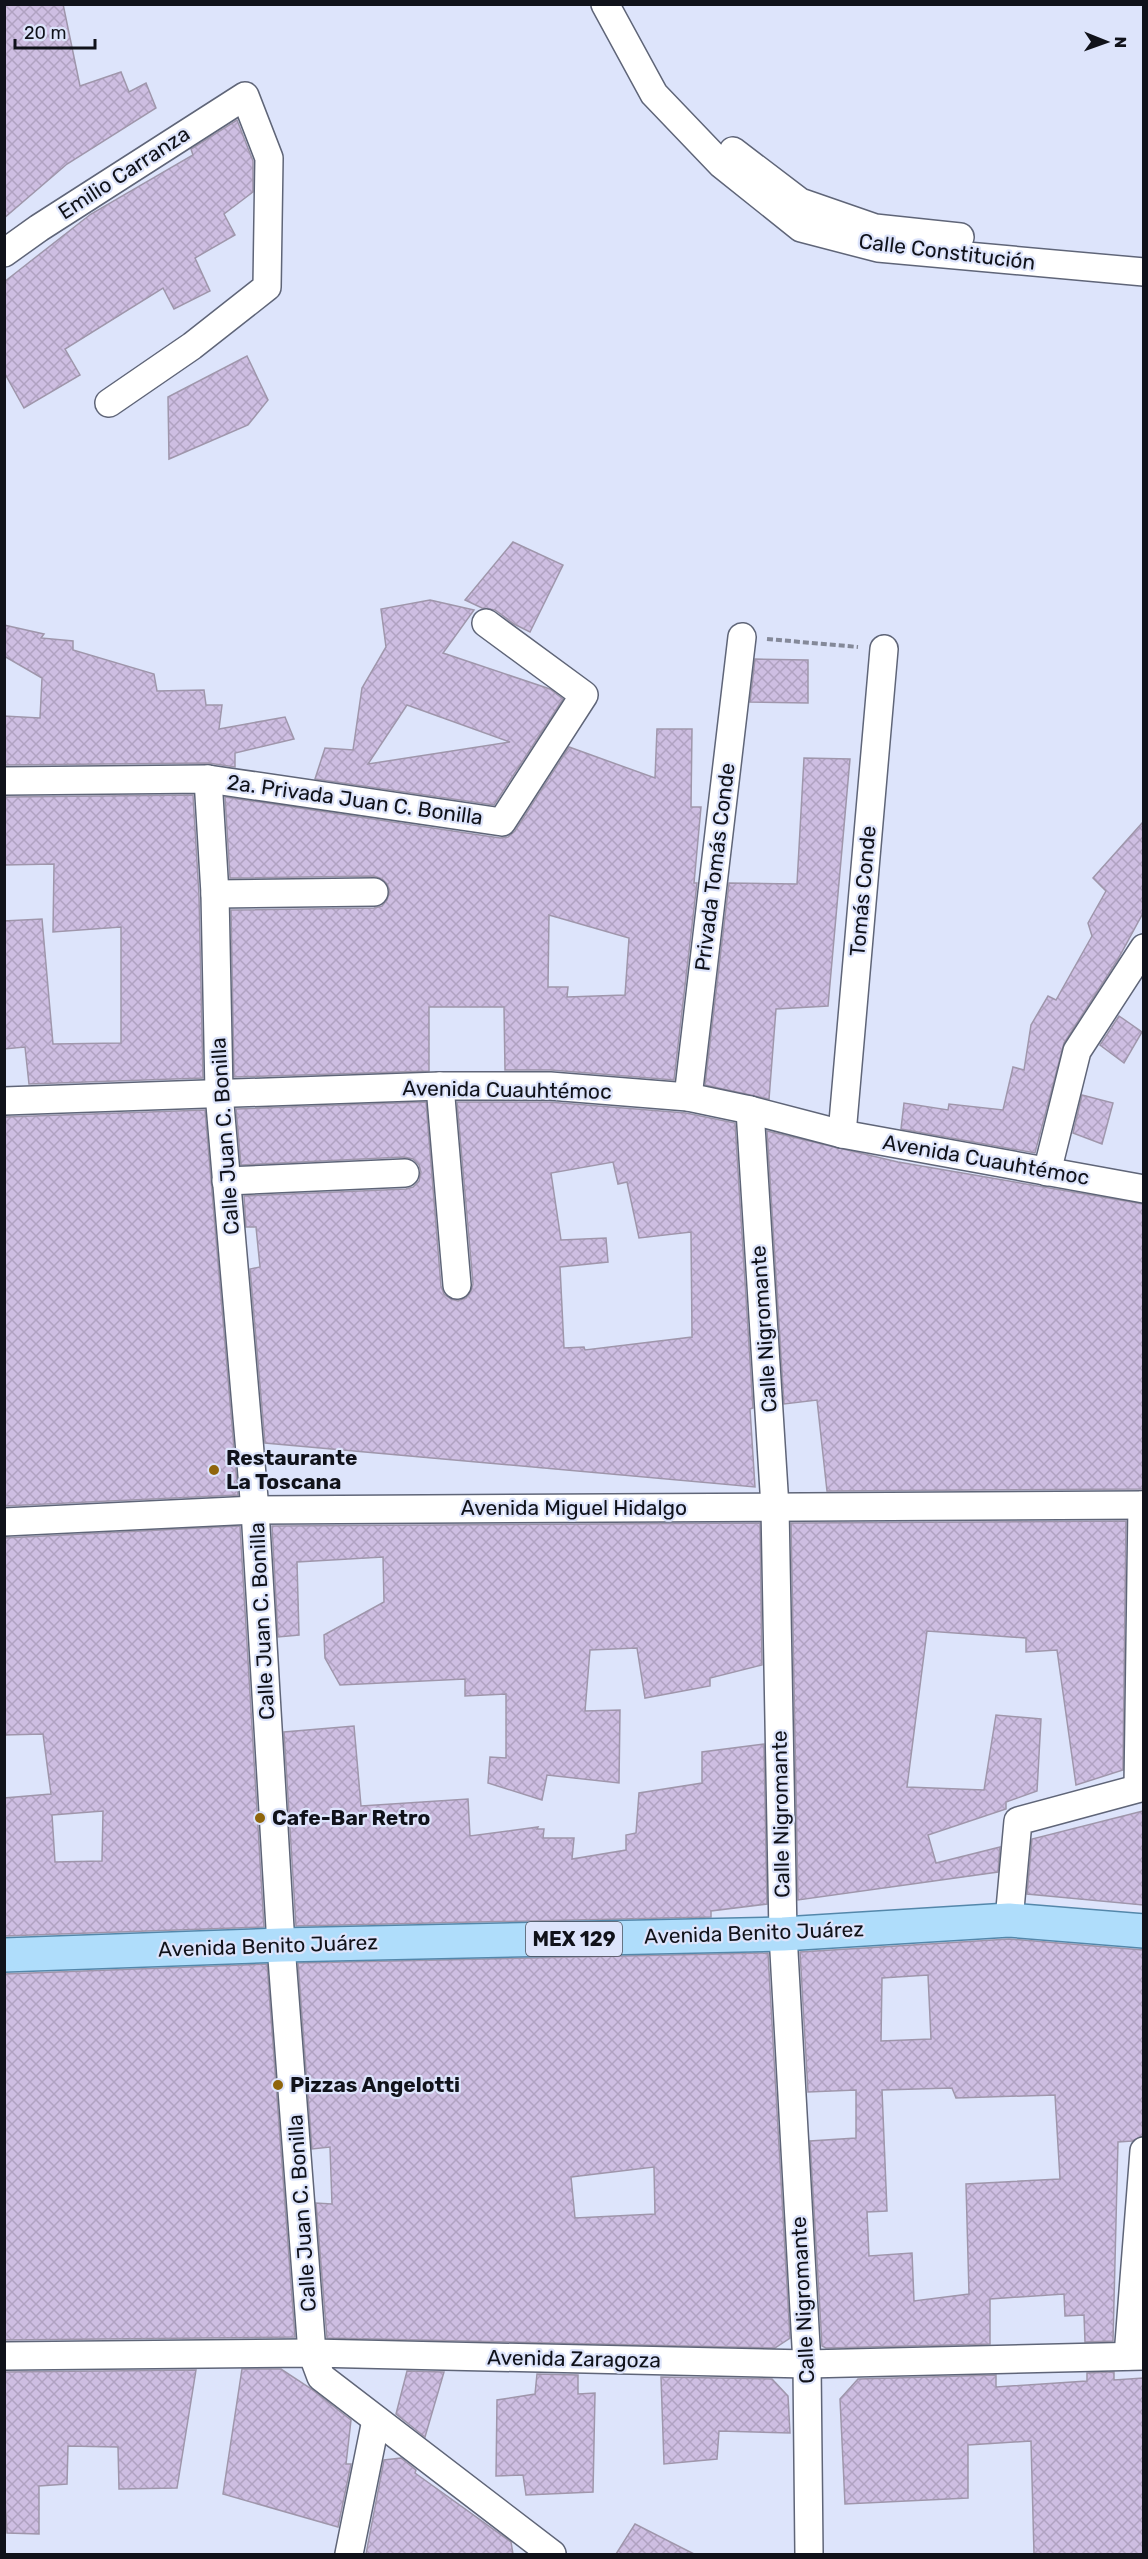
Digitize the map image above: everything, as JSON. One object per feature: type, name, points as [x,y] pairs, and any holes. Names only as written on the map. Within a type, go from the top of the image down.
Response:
[{"type":"main road","name":"Avenida Benito Juárez","points":[[4,1954],[281,1945],[783,1934],[1009,1920],[1143,1931]]},
{"type":"street","name":"Calle Constitución","points":[[605,4],[654,94],[721,164],[801,228],[878,248],[1143,272]]},
{"type":"street","name":"Calle Constitución","points":[[623,4],[656,72],[731,149],[800,202],[875,228],[1143,257]]},
{"type":"street","name":"Emilio Carranza","points":[[4,253],[244,96],[269,158],[267,287],[192,346],[109,403]]},
{"type":"street","name":"2a. Privada Juan C. Bonilla","points":[[208,779],[502,822],[584,695],[486,623]]},
{"type":"street","name":"Privada Tomás Conde","points":[[688,1097],[742,637]]},
{"type":"street","name":"Tomás Conde","points":[[842,1134],[884,649]]},
{"type":"street","points":[[4,781],[208,779]]},
{"type":"street","name":"Calle Juan C. Bonilla","points":[[208,779],[215,894],[219,1093],[255,1510],[281,1945],[316,2365]]},
{"type":"street","points":[[215,894],[375,892]]},
{"type":"street","points":[[1047,1172],[1077,1052],[1143,948]]},
{"type":"street","name":"Avenida Cuauhtémoc","points":[[4,1101],[440,1086],[550,1086],[688,1097],[750,1110],[842,1134],[1143,1189]]},
{"type":"street","points":[[440,1086],[457,1285]]},
{"type":"street","name":"Calle Nigromante","points":[[750,1110],[775,1507],[783,1934],[807,2364],[809,2554]]},
{"type":"street","points":[[226,1181],[405,1173]]},
{"type":"street","points":[[1009,1920],[1018,1821],[1141,1788],[1143,1505]]},
{"type":"street","name":"Avenida Miguel Hidalgo","points":[[4,1522],[255,1510],[1143,1505]]},
{"type":"street","points":[[1136,2356],[1143,2151]]},
{"type":"street","name":"Avenida Zaragoza","points":[[4,2356],[316,2365],[807,2364],[1136,2356]]},
{"type":"street","points":[[316,2365],[376,2420],[529,2546],[552,2554]]},
{"type":"street","points":[[349,2554],[376,2420]]},
{"type":"path","points":[[742,637],[884,649]]},
{"type":"building","points":[[4,4],[63,4],[80,86],[121,72],[129,92],[146,83],[156,108],[67,164],[4,218]]},
{"type":"building","points":[[237,120],[253,161],[253,192],[224,214],[235,235],[195,258],[210,291],[174,309],[163,288],[65,349],[80,375],[24,408],[4,372],[4,282],[91,214],[193,155],[191,149]]},
{"type":"building","points":[[247,356],[268,400],[248,425],[169,459],[168,397]]},
{"type":"building","points":[[513,542],[563,565],[530,632],[495,610],[482,608],[465,600]]},
{"type":"building","points":[[430,600],[474,610],[443,653],[550,689],[563,699],[494,805],[315,779],[325,748],[353,750],[362,688],[386,647],[381,609]],"holes":[[[407,705],[510,742],[368,764]]]},
{"type":"building","points":[[4,625],[44,634],[41,638],[73,641],[73,650],[154,674],[157,691],[204,690],[206,705],[222,705],[219,729],[285,717],[294,739],[235,753],[235,767],[208,763],[4,765],[4,716],[40,718],[42,678],[4,656]]},
{"type":"building","points":[[755,659],[808,660],[808,703],[750,702]]},
{"type":"building","points":[[657,729],[692,729],[691,807],[701,807],[694,883],[697,883],[674,1080],[551,1070],[505,1070],[504,1007],[429,1007],[429,1071],[234,1077],[231,910],[374,908],[382,906],[390,891],[382,879],[374,876],[230,878],[225,797],[500,838],[508,837],[515,831],[569,747],[655,778]],"holes":[[[549,915],[629,938],[625,995],[567,997],[568,987],[548,987]]]},
{"type":"building","points":[[804,758],[850,759],[828,1006],[776,1009],[769,1099],[705,1085],[729,883],[797,884]]},
{"type":"building","points":[[193,795],[199,895],[203,1078],[29,1084],[25,1047],[4,1049],[4,921],[42,919],[53,1044],[121,1043],[121,927],[53,932],[54,864],[4,865],[4,797]]},
{"type":"building","points":[[1143,822],[1143,913],[1118,959],[1064,1043],[1035,1153],[901,1129],[904,1103],[948,1110],[949,1104],[1003,1110],[1013,1067],[1024,1070],[1031,1025],[1048,996],[1056,1000],[1092,936],[1088,923],[1106,891],[1093,878]]},
{"type":"building","points":[[1119,1016],[1142,1032],[1124,1063],[1100,1045]]},
{"type":"building","points":[[1082,1095],[1113,1103],[1102,1144],[1073,1133]]},
{"type":"building","points":[[426,1102],[441,1286],[444,1294],[458,1301],[466,1298],[473,1284],[457,1102],[549,1102],[686,1113],[735,1123],[753,1408],[750,1409],[755,1487],[265,1443],[250,1269],[260,1267],[256,1227],[246,1227],[244,1196],[406,1189],[413,1187],[419,1181],[421,1172],[419,1165],[413,1159],[404,1157],[241,1165],[236,1109]],"holes":[[[613,1162],[618,1184],[627,1182],[639,1238],[691,1232],[692,1337],[585,1350],[584,1347],[564,1348],[560,1267],[608,1262],[606,1238],[561,1240],[551,1173]]]},
{"type":"building","points":[[205,1110],[238,1495],[4,1506],[4,1117]]},
{"type":"building","points":[[767,1131],[898,1162],[1143,1204],[1143,1489],[827,1491],[817,1400],[784,1404]]},
{"type":"building","points":[[1126,1521],[1123,1770],[1076,1785],[1057,1650],[1026,1652],[1026,1638],[927,1631],[907,1787],[984,1790],[996,1715],[1041,1719],[1037,1791],[1006,1802],[1006,1809],[928,1835],[936,1863],[1000,1847],[998,1872],[798,1900],[791,1523]]},
{"type":"building","points":[[760,1523],[762,1665],[710,1678],[710,1686],[645,1698],[637,1648],[590,1650],[585,1711],[620,1710],[619,1783],[547,1775],[542,1800],[488,1783],[490,1757],[506,1758],[506,1694],[465,1696],[465,1679],[340,1685],[325,1658],[324,1635],[384,1602],[383,1557],[297,1562],[299,1635],[278,1637],[272,1526]]},
{"type":"building","points":[[240,1526],[264,1927],[4,1936],[4,1798],[51,1794],[43,1734],[4,1735],[4,1538]],"holes":[[[103,1811],[102,1861],[55,1862],[52,1815]]]},
{"type":"building","points":[[354,1726],[361,1806],[468,1799],[470,1836],[538,1827],[537,1829],[544,1829],[543,1838],[574,1838],[572,1859],[626,1850],[626,1835],[636,1833],[639,1793],[702,1783],[702,1752],[764,1744],[767,1904],[711,1911],[711,1917],[296,1926],[284,1732]]},
{"type":"building","points":[[1143,1811],[1143,1905],[1027,1894],[1032,1839]]},
{"type":"building","points":[[1009,1939],[1143,1950],[1143,2136],[1132,2141],[1118,2142],[1113,2341],[1085,2342],[1084,2315],[1065,2316],[1064,2294],[990,2299],[990,2344],[826,2348],[822,2346],[810,2141],[856,2138],[856,2090],[808,2092],[800,1952]],"holes":[[[928,1975],[931,2039],[881,2041],[882,1978]],[[952,2088],[956,2098],[1055,2095],[1060,2179],[966,2184],[969,2294],[914,2301],[912,2253],[869,2256],[867,2212],[887,2211],[882,2090]]]},
{"type":"building","points":[[768,1953],[790,2338],[775,2348],[327,2338],[316,2203],[332,2204],[330,2147],[312,2149],[298,1963]],"holes":[[[654,2167],[655,2214],[575,2218],[571,2177]]]},
{"type":"building","points":[[267,1964],[295,2337],[4,2340],[4,1974]]},
{"type":"building","points":[[242,2369],[281,2369],[351,2420],[346,2464],[351,2464],[338,2527],[223,2494]]},
{"type":"building","points":[[196,2370],[177,2488],[119,2489],[118,2447],[68,2446],[67,2484],[39,2486],[39,2534],[7,2533],[4,2479],[4,2372]]},
{"type":"building","points":[[407,2371],[444,2372],[425,2437],[396,2414]]},
{"type":"building","points":[[1114,2372],[1114,2380],[1143,2378],[1143,2554],[1034,2554],[1031,2441],[968,2445],[968,2498],[845,2504],[840,2399],[858,2379],[996,2375],[996,2387],[1087,2381],[1087,2373]]},
{"type":"building","points":[[537,2374],[578,2375],[578,2394],[595,2393],[593,2492],[526,2495],[523,2475],[496,2476],[497,2400],[535,2394]]},
{"type":"building","points":[[661,2377],[772,2379],[788,2396],[790,2433],[719,2431],[717,2459],[664,2464]]},
{"type":"building","points":[[401,2458],[416,2470],[415,2473],[511,2542],[513,2554],[366,2554],[384,2460]]},
{"type":"building","points":[[635,2524],[694,2554],[616,2554]]},
{"type":"place","name":"Restaurante La Toscana","points":[[214,1470]]},
{"type":"place","name":"Cafe-Bar Retro","points":[[260,1818]]},
{"type":"place","name":"Pizzas Angelotti","points":[[278,2085]]}]
